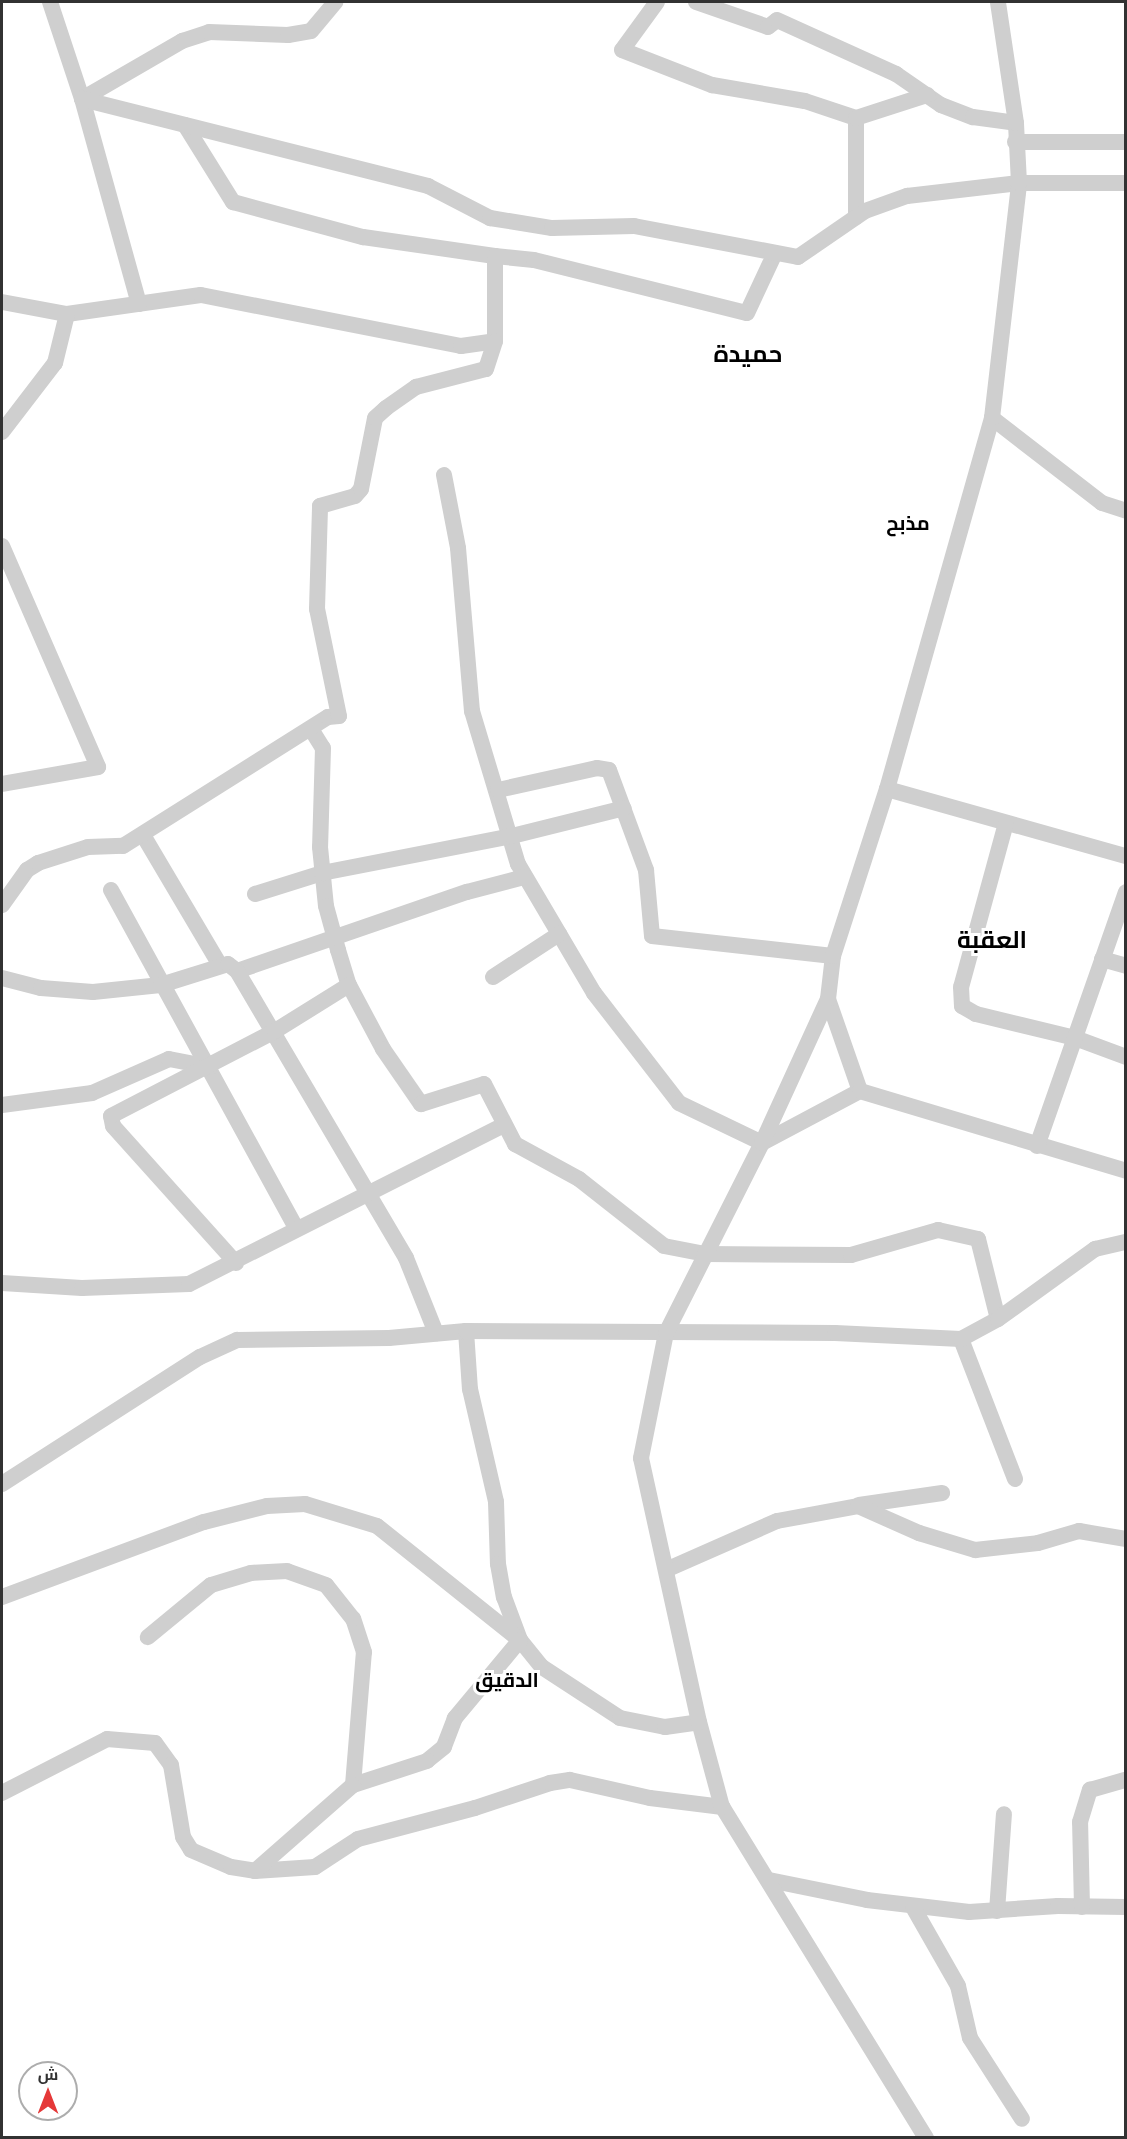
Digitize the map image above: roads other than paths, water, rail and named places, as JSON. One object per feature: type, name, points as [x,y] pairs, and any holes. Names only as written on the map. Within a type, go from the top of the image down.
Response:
[{"type":"street","points":[[50,2],[82,99],[139,304]]},
{"type":"street","points":[[82,99],[182,41],[209,32],[288,35],[311,31],[329,14],[335,2]]},
{"type":"street","points":[[657,2],[622,50],[712,85],[806,101],[856,118],[927,95]]},
{"type":"street","points":[[696,2],[768,27],[777,20],[844,47],[927,95],[973,117],[1016,123]]},
{"type":"street","points":[[926,2138],[722,1807],[699,1722],[668,1569],[649,1507],[641,1458],[666,1333],[762,1143],[828,999],[833,956],[886,789],[992,418],[1019,183],[1015,142],[1016,123],[998,2]]},
{"type":"street","points":[[82,99],[428,186],[490,218],[552,228],[634,225],[774,255],[798,257],[856,217],[907,196],[1019,183],[1125,183]]},
{"type":"street","points":[[856,118],[856,217]]},
{"type":"street","points":[[185,125],[233,202],[363,237],[534,260],[747,313],[774,255]]},
{"type":"street","points":[[1015,142],[1125,142]]},
{"type":"street","points":[[2,905],[27,870],[38,863],[88,847],[123,846],[328,717],[339,716],[317,609],[320,506],[356,496],[361,489],[375,418],[386,408],[416,387],[486,369],[495,341],[495,256]]},
{"type":"street","points":[[2,302],[67,314],[201,295],[461,346],[495,341]]},
{"type":"street","points":[[2,432],[55,363],[67,314]]},
{"type":"street","points":[[992,418],[1102,503],[1125,511]]},
{"type":"street","points":[[444,475],[458,548],[472,711],[524,877],[594,993],[678,1103],[762,1143]]},
{"type":"street","points":[[2,546],[98,767],[2,784]]},
{"type":"street","points":[[311,729],[323,748],[319,810],[322,873],[335,939],[349,985],[383,1049],[421,1104],[484,1084],[515,1144],[579,1179],[664,1246],[705,1254],[851,1255],[938,1230],[978,1239],[998,1319]]},
{"type":"street","points":[[498,790],[597,768],[609,771],[646,870],[652,936],[833,956]]},
{"type":"street","points":[[886,789],[1125,856]]},
{"type":"street","points":[[255,894],[322,873],[512,836],[624,808]]},
{"type":"street","points":[[1006,823],[959,997],[962,1006],[976,1014],[1075,1038],[1125,1057]]},
{"type":"street","points":[[143,835],[220,965]]},
{"type":"street","points":[[237,971],[467,892],[524,877]]},
{"type":"street","points":[[111,890],[161,985],[210,1066],[296,1228]]},
{"type":"street","points":[[1037,1146],[1125,892]]},
{"type":"street","points":[[493,977],[559,934]]},
{"type":"street","points":[[1102,959],[1125,966]]},
{"type":"street","points":[[2,978],[41,988],[93,992],[161,985],[220,965],[228,964],[237,971],[275,1031],[406,1258],[435,1334]]},
{"type":"street","points":[[236,1263],[113,1126],[111,1116],[275,1031],[349,985]]},
{"type":"street","points":[[828,999],[860,1091]]},
{"type":"street","points":[[2,1105],[92,1093],[169,1059],[210,1066]]},
{"type":"street","points":[[762,1143],[860,1091],[1125,1171]]},
{"type":"street","points":[[2,1283],[82,1288],[189,1284],[236,1263],[260,1246],[369,1194],[504,1125]]},
{"type":"street","points":[[2,1484],[220,1346],[237,1340],[466,1331],[961,1339],[998,1319],[1095,1249],[1125,1242]]},
{"type":"street","points":[[466,1331],[470,1389],[496,1502],[498,1564],[504,1597],[520,1640]]},
{"type":"street","points":[[961,1339],[1015,1479]]},
{"type":"street","points":[[668,1569],[777,1521],[942,1493]]},
{"type":"street","points":[[2,1597],[204,1522],[267,1506],[305,1504],[377,1526],[520,1640],[542,1667],[620,1718],[665,1727],[699,1722]]},
{"type":"street","points":[[858,1506],[919,1533],[975,1550],[1038,1543],[1079,1532],[1125,1539]]},
{"type":"street","points":[[148,1637],[211,1585],[251,1573],[287,1571],[327,1586],[353,1619],[364,1652],[353,1785]]},
{"type":"street","points":[[255,1871],[353,1785],[427,1761],[444,1747],[455,1718],[520,1640]]},
{"type":"street","points":[[2,1793],[107,1739],[155,1743],[171,1765],[183,1837],[191,1850],[231,1867],[255,1871],[315,1867],[358,1839],[475,1808],[550,1783],[570,1780],[650,1798],[722,1807]]},
{"type":"street","points":[[1082,1906],[1080,1822],[1090,1790],[1125,1780]]},
{"type":"street","points":[[997,1911],[1004,1814]]},
{"type":"street","points":[[769,1880],[913,1907],[997,1911],[1082,1906],[1125,1907]]},
{"type":"street","points":[[913,1907],[958,1986],[970,2038],[1022,2119]]},
{"type":"district","name":"حميدة","points":[[748,354]]},
{"type":"district","name":"مذبح","points":[[908,523]]},
{"type":"district","name":"العقبة","points":[[992,940]]},
{"type":"district","name":"الدقيق","points":[[507,1680]]}]
